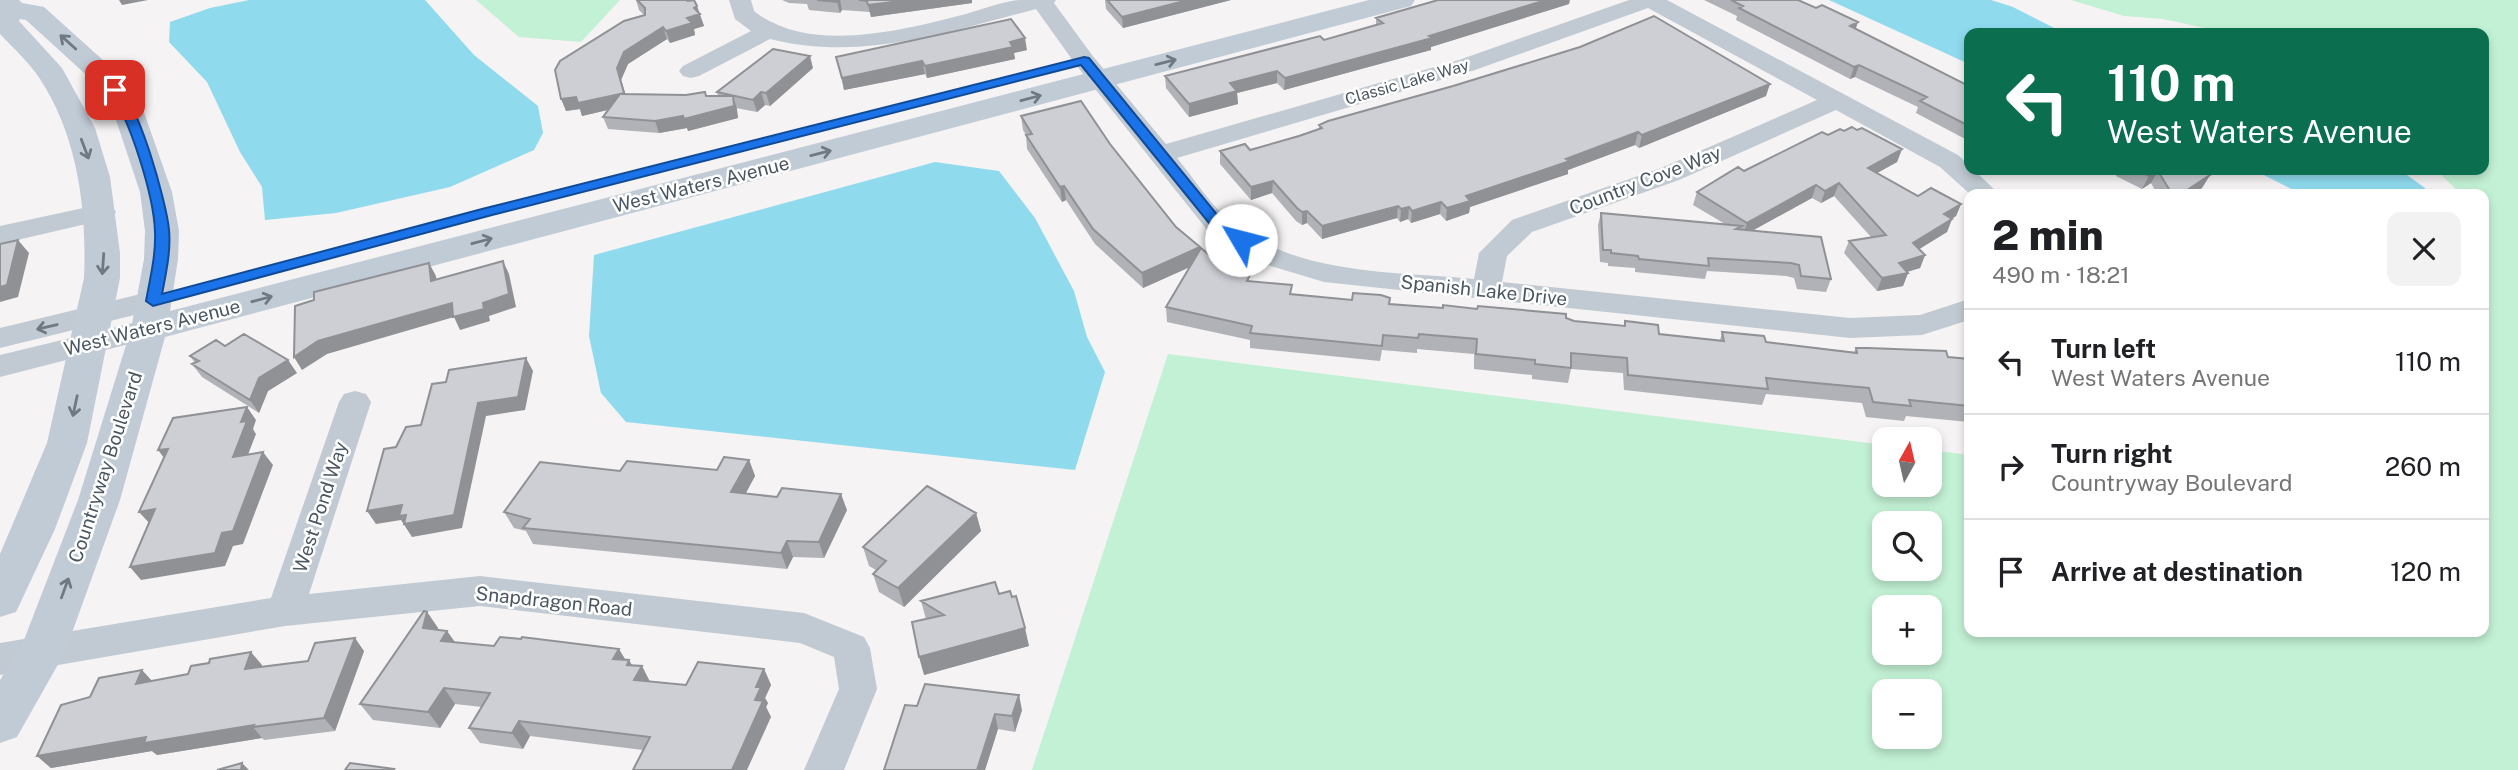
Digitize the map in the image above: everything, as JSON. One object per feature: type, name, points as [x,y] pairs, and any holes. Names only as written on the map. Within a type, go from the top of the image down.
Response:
[{"type":"street","points":[[740,0],[743,14],[767,32],[808,42],[860,42],[893,37],[1043,1]]},
{"type":"street","name":"West Waters Avenue","points":[[1092,70],[1316,0]]},
{"type":"street","name":"West Waters Avenue","points":[[0,366],[91,330],[1092,70],[1401,0]]},
{"type":"street","points":[[1650,0],[1949,161],[1964,174]]},
{"type":"street","name":"Classic Lake Way","points":[[1161,153],[1467,65],[1650,0]]},
{"type":"street","name":"Spanish Lake Drive","points":[[1043,1],[1092,70],[1218,225],[1264,256],[1324,273],[1850,328],[1922,325],[1964,311]]},
{"type":"street","name":"Countryway Boulevard","points":[[0,598],[34,529],[67,443],[102,278],[102,212],[89,160],[56,81],[4,22],[9,5],[34,13],[104,76],[126,104],[156,192],[162,231],[161,259],[151,315],[99,500],[21,656],[0,722]]},
{"type":"street","points":[[691,71],[767,32]]},
{"type":"street","name":"Country Cove Way","points":[[1486,290],[1493,253],[1522,226],[1670,173],[1838,100]]},
{"type":"street","points":[[1965,175],[1980,189]]},
{"type":"street","points":[[0,235],[102,212]]},
{"type":"street","name":"West Waters Avenue","points":[[0,338],[91,330]]},
{"type":"street","name":"West Pond Way","points":[[285,611],[355,402]]},
{"type":"street","name":"Snapdragon Road","points":[[21,656],[285,611],[480,591],[804,628],[851,648],[858,690],[824,770]]},
{"type":"green space","points":[[476,0],[620,0],[581,42],[519,37]]},
{"type":"green space","points":[[2071,0],[2518,0],[2518,770],[1032,770],[1168,354],[1872,443],[1872,497],[1942,497],[1942,452],[1964,454],[1964,637],[2489,637],[2489,189],[2456,189],[2441,175],[2489,175],[2489,28],[2205,28],[2163,19],[2124,16]]},
{"type":"water","points":[[249,0],[425,0],[474,55],[538,106],[543,133],[534,150],[450,187],[336,213],[265,220],[262,187],[240,152],[207,82],[169,42],[170,22],[210,8]]},
{"type":"water","points":[[1829,0],[1991,0],[2013,7],[2054,28],[1964,28],[1964,62]]},
{"type":"water","points":[[935,162],[999,171],[1035,218],[1074,291],[1087,337],[1105,372],[1075,470],[626,422],[601,393],[589,336],[594,255]]},
{"type":"water","points":[[2264,175],[2407,175],[2425,188],[2425,189],[2291,189]]},
{"type":"building","points":[[637,0],[694,0],[697,6],[694,8],[700,14],[687,18],[692,23],[666,31],[663,27],[624,52],[617,68],[624,93],[621,94],[686,95],[705,92],[706,96],[733,96],[734,106],[684,119],[683,116],[655,121],[603,117],[620,94],[578,103],[576,97],[561,99],[555,70],[560,61],[624,21],[645,15],[645,8]]},
{"type":"building","points":[[859,0],[909,0],[868,5],[867,1]]},
{"type":"building","points":[[1107,0],[1188,0],[1122,17]]},
{"type":"building","points":[[1438,0],[1546,0],[1429,36],[1432,38],[1285,78],[1277,71],[1230,83],[1237,91],[1189,104],[1165,76],[1320,36],[1324,40],[1383,23],[1376,18]]},
{"type":"building","points":[[1731,0],[1798,0],[1816,8],[1822,5],[1858,22],[1850,26],[1964,83],[1964,123],[1920,101],[1927,97],[1859,65],[1854,67],[1739,8],[1743,6]]},
{"type":"building","points":[[1654,16],[1770,84],[1642,135],[1638,132],[1566,159],[1570,161],[1466,196],[1470,201],[1447,208],[1441,202],[1412,211],[1409,207],[1401,209],[1398,206],[1322,226],[1307,211],[1302,212],[1297,208],[1273,181],[1251,187],[1220,151],[1245,144],[1250,150],[1299,136],[1322,128],[1319,125],[1328,121],[1580,47]]},
{"type":"building","points":[[1011,19],[1025,38],[1010,42],[1013,47],[925,66],[922,61],[842,78],[836,57]]},
{"type":"building","points":[[773,49],[810,56],[766,93],[761,92],[753,100],[717,92]]},
{"type":"building","points":[[1081,101],[1110,144],[1176,227],[1200,247],[1142,273],[1093,229],[1064,186],[1060,187],[1026,135],[1032,134],[1021,116]]},
{"type":"building","points":[[1852,127],[1857,130],[1862,128],[1902,149],[1868,168],[1918,196],[1931,188],[1961,204],[1944,214],[1952,219],[1913,243],[1925,255],[1899,263],[1908,273],[1882,278],[1849,241],[1886,235],[1839,183],[1825,191],[1816,185],[1747,223],[1697,192],[1738,167],[1744,171],[1822,132],[1828,135]]},
{"type":"building","points":[[2160,175],[2210,175],[2189,189],[2169,189]]},
{"type":"building","points":[[1601,213],[1742,226],[1736,229],[1821,237],[1831,279],[1801,276],[1799,265],[1791,263],[1708,258],[1709,266],[1639,259],[1638,256],[1611,253],[1611,250],[1603,250]]},
{"type":"building","points":[[18,240],[7,285],[0,287],[0,244]]},
{"type":"building","points":[[1201,248],[1227,270],[1250,275],[1247,281],[1292,285],[1290,294],[1352,300],[1353,293],[1381,295],[1390,298],[1389,304],[1477,309],[1478,306],[1566,314],[1566,318],[1574,321],[1625,326],[1625,321],[1658,325],[1659,334],[1724,341],[1722,332],[1764,336],[1766,342],[1857,353],[1856,348],[1946,351],[1948,357],[1964,359],[1964,406],[1909,400],[1911,406],[1873,402],[1869,388],[1766,378],[1768,389],[1628,375],[1627,358],[1571,353],[1571,368],[1535,364],[1535,360],[1476,354],[1477,339],[1419,334],[1418,338],[1383,335],[1382,346],[1250,333],[1252,326],[1166,307]]},
{"type":"building","points":[[503,261],[509,294],[483,303],[484,309],[453,317],[452,303],[318,341],[294,357],[295,306],[314,300],[314,292],[429,263],[431,281]]},
{"type":"building","points":[[244,334],[288,360],[259,378],[250,400],[192,364],[199,361],[190,356],[216,340],[225,346]]},
{"type":"building","points":[[526,358],[518,397],[478,403],[454,515],[404,524],[406,515],[399,516],[402,505],[367,511],[384,449],[396,447],[406,427],[421,425],[432,384],[446,382],[449,370]]},
{"type":"building","points":[[247,407],[241,422],[247,421],[233,457],[263,452],[233,531],[222,533],[215,553],[130,567],[155,509],[139,512],[168,449],[158,450],[173,418]]},
{"type":"building","points":[[724,457],[749,460],[731,492],[777,497],[782,488],[841,494],[819,542],[787,541],[781,553],[523,528],[530,519],[504,512],[540,462],[620,471],[627,461],[717,470]]},
{"type":"building","points":[[927,486],[976,513],[898,588],[873,574],[886,561],[863,547]]},
{"type":"building","points":[[995,582],[999,594],[1010,591],[1012,597],[1016,596],[1025,628],[919,657],[912,622],[944,615],[921,601]]},
{"type":"building","points":[[424,611],[427,612],[423,628],[447,631],[441,641],[494,646],[500,637],[522,637],[619,649],[613,659],[629,660],[627,665],[642,666],[634,680],[686,685],[698,662],[764,669],[756,687],[761,687],[755,700],[763,701],[732,770],[633,770],[650,737],[519,721],[512,733],[469,728],[490,693],[444,688],[428,712],[360,704]]},
{"type":"building","points":[[355,638],[324,718],[253,727],[254,725],[144,743],[146,737],[37,756],[61,705],[90,697],[99,678],[142,670],[136,684],[188,674],[191,666],[209,663],[210,659],[251,652],[245,669],[308,661],[315,643]]},
{"type":"building","points":[[925,684],[1019,695],[1012,716],[995,714],[977,770],[884,770],[905,705],[917,706]]},
{"type":"building","points":[[242,763],[241,770],[217,770]]},
{"type":"building","points":[[350,763],[394,769],[345,770]]},
{"type":"route","points":[[115,90],[126,104],[156,192],[162,231],[161,259],[153,301],[487,212],[1084,60],[1218,225],[1241,240]]}]
